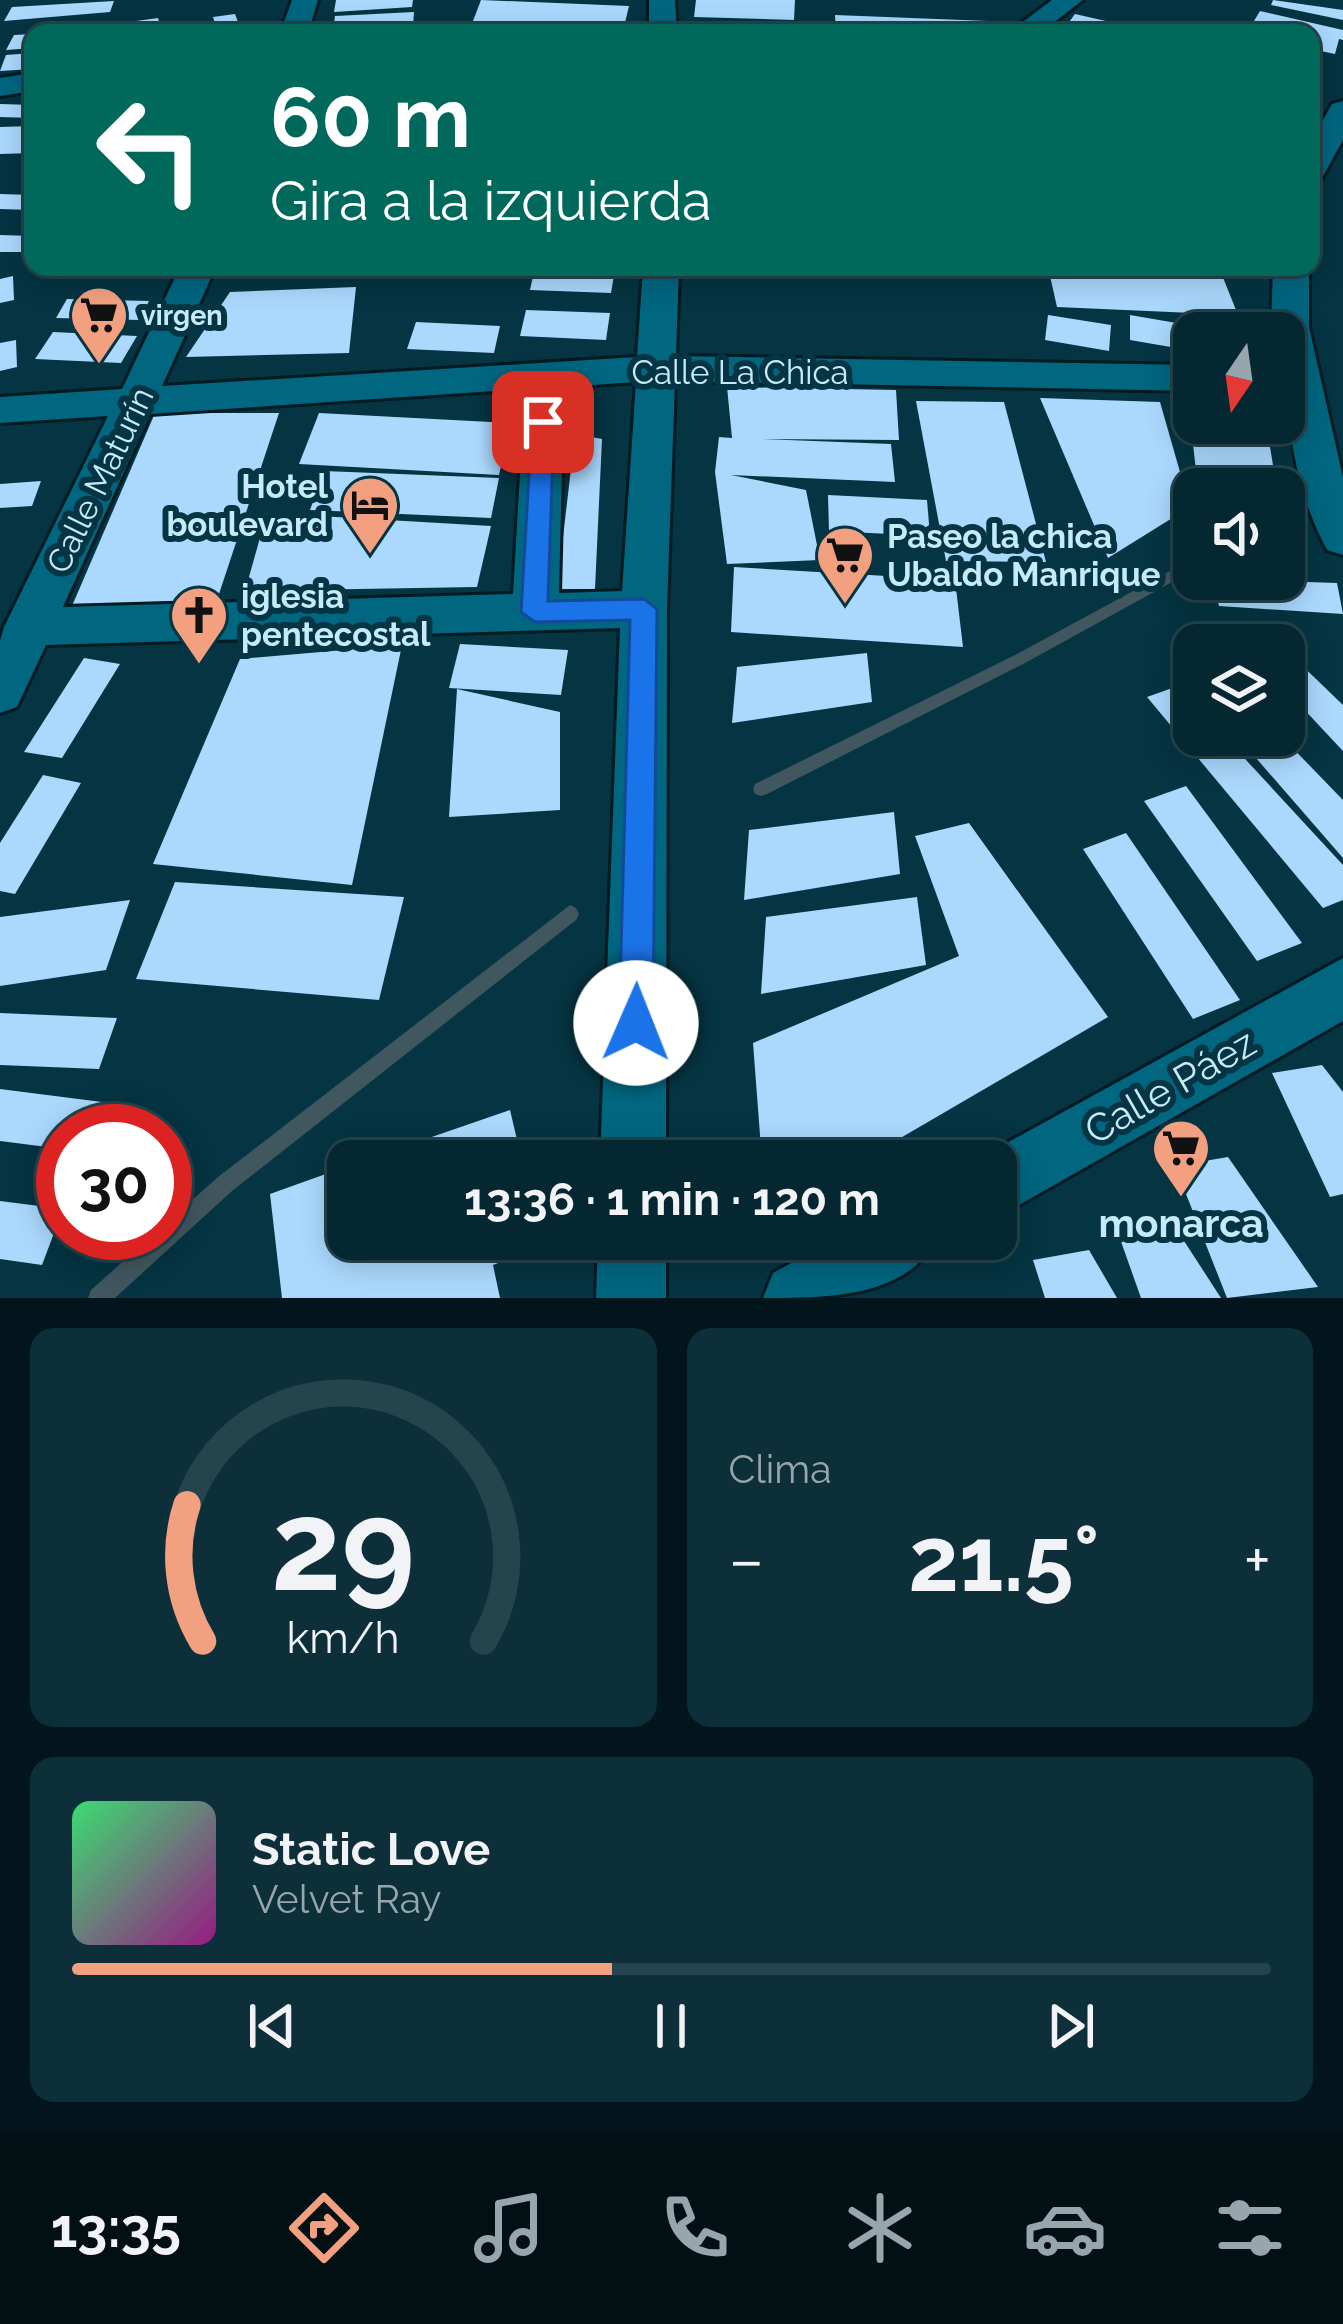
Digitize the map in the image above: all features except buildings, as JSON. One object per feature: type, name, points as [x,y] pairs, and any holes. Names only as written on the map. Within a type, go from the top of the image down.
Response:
[{"type":"street","points":[[1019,24],[1070,0]]},
{"type":"street","points":[[1320,149],[1343,110]]},
{"type":"street","name":"Calle Maturín","points":[[0,692],[194,276]]},
{"type":"street","points":[[633,1140],[644,609],[661,276]]},
{"type":"street","points":[[1290,312],[1291,276]]},
{"type":"street","name":"Calle La Chica","points":[[0,410],[656,368],[1173,378]]},
{"type":"street","points":[[535,612],[545,375]]},
{"type":"street","points":[[1305,426],[1329,510],[1343,538]]},
{"type":"street","points":[[28,627],[644,609]]},
{"type":"street","name":"Calle Páez","points":[[1017,1173],[1343,988]]},
{"type":"street","points":[[631,1298],[632,1260]]},
{"type":"street","points":[[798,1298],[865,1260]]},
{"type":"waterway","points":[[761,789],[1020,659],[1173,575]]},
{"type":"waterway","points":[[99,1298],[225,1184],[570,914]]},
{"type":"place","name":"virgen","points":[[99,366]]},
{"type":"place","name":"Hotel boulevard","points":[[370,556]]},
{"type":"place","name":"Paseo la chica Ubaldo Manrique","points":[[845,606]]},
{"type":"place","name":"iglesia pentecostal","points":[[199,666]]},
{"type":"place","name":"monarca","points":[[1181,1199]]},
{"type":"route","points":[[543,422],[535,612],[644,609],[636,1023]]}]
